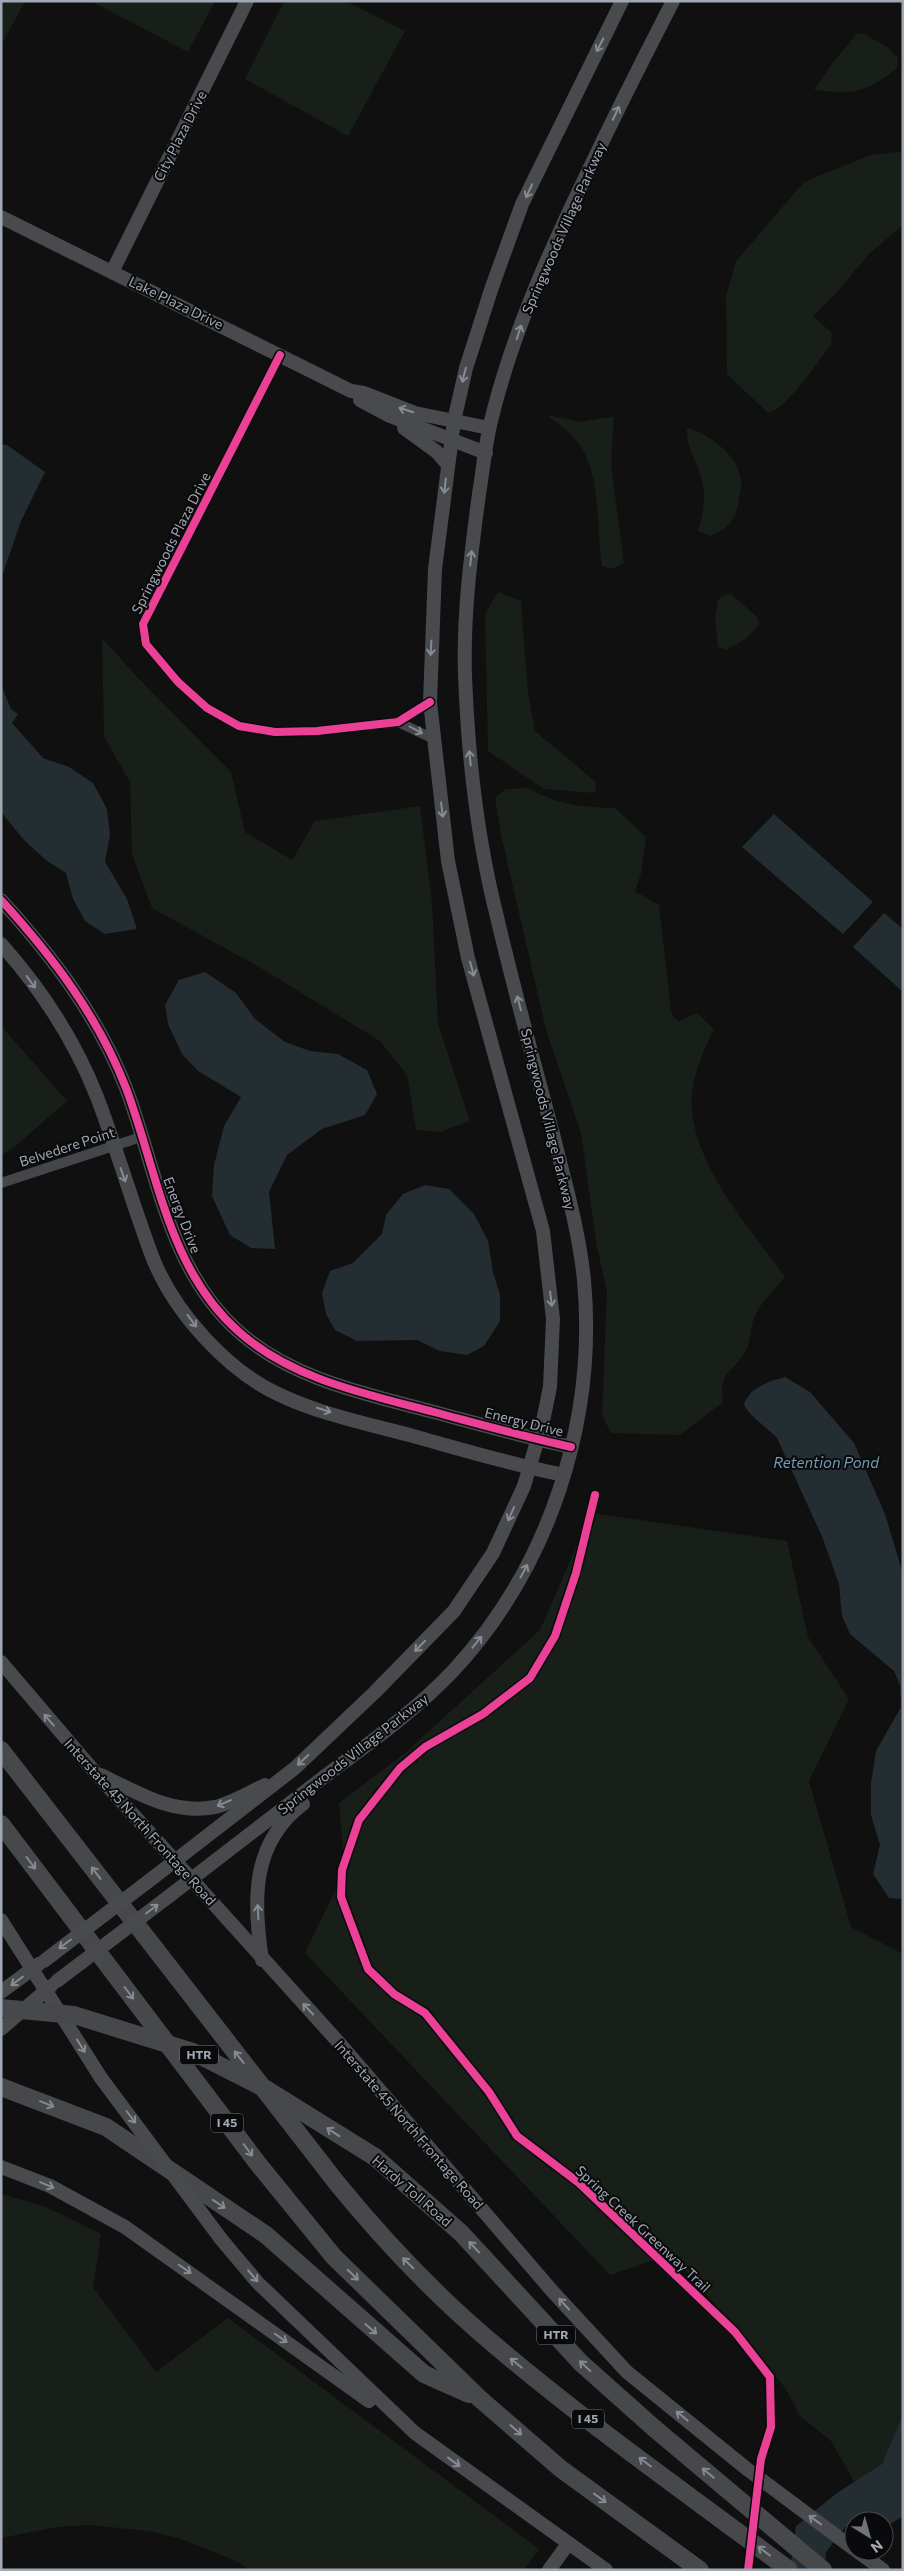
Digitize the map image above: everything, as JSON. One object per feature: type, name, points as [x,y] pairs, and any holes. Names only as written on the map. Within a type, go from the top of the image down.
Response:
[{"type":"highway","name":"I 45","points":[[1,1750],[336,2182],[387,2242],[496,2347],[552,2393],[789,2570]]},
{"type":"highway","name":"I 45","points":[[1,1824],[260,2165],[334,2256],[479,2398],[561,2469],[700,2570]]},
{"type":"highway","name":"Hardy Toll Road","points":[[1,2008],[74,2015],[193,2052],[264,2088],[375,2157],[461,2233],[581,2362],[823,2570]]},
{"type":"highway","points":[[1,2087],[106,2128],[266,2235],[424,2374],[479,2398]]},
{"type":"main road","name":"City Plaza Drive","points":[[112,272],[247,1]]},
{"type":"main road","name":"Springwoods Village Parkway","points":[[1,1992],[284,1776],[375,1692],[454,1611],[493,1553],[524,1486],[538,1440],[550,1388],[553,1319],[543,1231],[468,958],[448,861],[430,702],[434,569],[451,438],[466,368],[522,204],[622,1]]},
{"type":"main road","name":"Springwoods Village Parkway","points":[[1,2029],[45,1990],[343,1765],[426,1698],[477,1642],[499,1613],[535,1551],[560,1492],[571,1447],[587,1362],[584,1278],[569,1196],[495,911],[477,819],[468,741],[465,667],[468,585],[489,428],[524,316],[552,249],[630,83],[673,1]]},
{"type":"main road","name":"Lake Plaza Drive","points":[[1,217],[351,391],[364,393],[415,413],[489,428]]},
{"type":"main road","name":"Lake Plaza Drive","points":[[351,391],[359,400],[390,416],[486,453]]},
{"type":"main road","points":[[390,416],[437,452],[448,465]]},
{"type":"main road","name":"Energy Drive","points":[[1,900],[66,978],[101,1032],[126,1088],[180,1250],[205,1293],[238,1331],[287,1364],[336,1386],[538,1440],[571,1447]]},
{"type":"main road","points":[[1,944],[63,1026],[96,1096],[153,1258],[173,1295],[198,1330],[236,1367],[280,1395],[317,1408],[529,1468],[564,1475]]},
{"type":"main road","name":"Interstate 45 North Frontage Road","points":[[1,1662],[92,1770],[354,2060],[553,2292],[628,2372],[747,2469],[844,2542]]},
{"type":"main road","points":[[262,1960],[257,1898],[260,1865],[276,1830],[296,1809],[333,1781],[343,1765]]},
{"type":"main road","points":[[92,1770],[144,1796],[182,1809],[216,1806],[284,1776]]},
{"type":"main road","points":[[1,1920],[101,2078],[221,2239],[258,2283],[415,2433]]},
{"type":"main road","points":[[1,2168],[50,2186],[125,2227],[415,2433],[597,2567]]},
{"type":"main road","points":[[549,2570],[568,2544]]},
{"type":"main road","points":[[870,2561],[882,2570]]},
{"type":"street","name":"Springwoods Plaza Drive","points":[[280,355],[143,624],[146,644],[178,682],[207,708],[239,726],[275,732],[317,731],[398,722],[430,702]]},
{"type":"street","points":[[398,722],[434,739]]},
{"type":"street","name":"Belvedere Point","points":[[1,1183],[141,1137]]},
{"type":"shaded area","points":[[1,1],[25,1],[1,46]]},
{"type":"shaded area","points":[[91,1],[215,1],[188,52]]},
{"type":"shaded area","points":[[284,1],[346,1],[405,31],[348,136],[245,79]]},
{"type":"shaded area","points":[[862,33],[886,46],[898,58],[897,68],[876,83],[859,90],[839,92],[814,90],[833,62],[857,34]]},
{"type":"shaded area","points":[[903,153],[903,225],[869,254],[837,292],[813,316],[832,333],[831,345],[793,394],[775,410],[768,413],[727,374],[726,296],[736,261],[804,182],[871,155]]},
{"type":"shaded area","points":[[547,415],[581,422],[614,416],[611,465],[624,563],[612,569],[602,566],[594,483],[590,467],[573,436]]},
{"type":"shaded area","points":[[687,428],[705,435],[723,448],[736,464],[740,473],[741,488],[733,519],[721,531],[710,536],[698,531],[703,511],[704,491],[688,441]]},
{"type":"shaded area","points":[[498,592],[521,601],[528,692],[535,731],[596,782],[595,793],[544,789],[488,751],[485,614]]},
{"type":"shaded area","points":[[731,594],[757,617],[759,625],[747,638],[726,650],[718,647],[715,618],[718,600],[724,595]]},
{"type":"shaded area","points":[[102,638],[138,678],[231,772],[245,832],[292,860],[315,821],[420,806],[432,902],[438,1024],[470,1121],[441,1132],[416,1130],[407,1075],[380,1041],[259,967],[152,908],[132,854],[130,782],[104,737]]},
{"type":"shaded area","points":[[528,788],[560,802],[591,807],[615,808],[646,837],[641,873],[635,891],[659,905],[671,1010],[674,1018],[679,1021],[697,1013],[714,1029],[700,1061],[692,1094],[693,1119],[699,1143],[723,1191],[785,1277],[755,1315],[747,1348],[743,1356],[725,1377],[722,1391],[723,1402],[680,1435],[611,1433],[602,1415],[607,1291],[597,1247],[581,1133],[546,1030],[501,835],[495,797],[506,789]]},
{"type":"shaded area","points":[[1,1026],[67,1101],[12,1149],[1,1155]]},
{"type":"shaded area","points":[[591,1513],[787,1541],[808,1637],[849,1699],[809,1781],[851,1927],[903,1954],[903,2415],[882,2464],[855,2483],[831,2441],[800,2416],[786,2389],[672,2254],[610,2275],[305,1953],[345,1870],[339,1803],[404,1754],[540,1630]]},
{"type":"shaded area","points":[[1,2194],[44,2206],[101,2234],[93,2287],[156,2372],[228,2318],[539,2549],[524,2570],[250,2570],[234,2560],[178,2538],[148,2531],[89,2525],[57,2527],[1,2538]]},
{"type":"water","points":[[1,444],[7,445],[45,472],[21,521],[1,579]]},
{"type":"water","points":[[1,685],[11,709],[18,714],[12,723],[43,758],[69,767],[93,783],[107,809],[110,835],[105,862],[127,899],[137,929],[105,934],[85,921],[73,899],[66,873],[47,861],[24,840],[1,812]]},
{"type":"water","points":[[774,814],[873,902],[843,934],[742,847]]},
{"type":"water","points":[[884,913],[903,929],[903,992],[853,947]]},
{"type":"water","points":[[205,972],[236,993],[255,1019],[285,1042],[310,1051],[338,1054],[367,1070],[377,1094],[365,1115],[322,1129],[287,1155],[269,1192],[275,1249],[251,1248],[230,1235],[212,1196],[214,1165],[224,1126],[241,1097],[198,1071],[182,1054],[168,1024],[165,1005],[179,980]]},
{"type":"water","points":[[425,1185],[449,1189],[474,1214],[488,1241],[493,1272],[500,1295],[500,1321],[484,1346],[467,1355],[440,1351],[417,1340],[357,1341],[335,1330],[326,1314],[322,1293],[330,1271],[353,1263],[382,1234],[386,1215],[403,1194]]},
{"type":"water","name":"Retention Pond","points":[[785,1377],[810,1392],[854,1443],[885,1514],[903,1574],[903,1899],[889,1898],[873,1874],[880,1845],[871,1815],[871,1783],[876,1751],[901,1707],[900,1685],[894,1671],[850,1634],[842,1616],[839,1584],[823,1539],[777,1438],[744,1405],[750,1394],[760,1386]]},
{"type":"water","points":[[903,2415],[903,2516],[894,2522],[894,2511],[844,2511],[844,2529],[826,2552],[825,2570],[790,2570],[796,2526],[837,2493],[882,2464]]},
{"type":"cycle path","points":[[280,355],[143,624],[146,644],[178,682],[207,708],[239,726],[275,732],[317,731],[398,722],[430,702]]},
{"type":"cycle path","points":[[1,900],[56,965],[102,1036],[126,1088],[167,1217],[180,1248],[195,1278],[214,1306],[238,1331],[259,1348],[281,1361],[330,1383],[519,1435],[571,1447]]},
{"type":"cycle path","name":"Spring Creek Greenway Trail","points":[[595,1495],[576,1573],[555,1636],[530,1678],[483,1714],[425,1747],[400,1768],[359,1820],[342,1870],[341,1897],[368,1969],[394,1994],[425,2013],[489,2092],[517,2136],[579,2183],[735,2332],[770,2377],[771,2427],[761,2459],[748,2570]]}]
